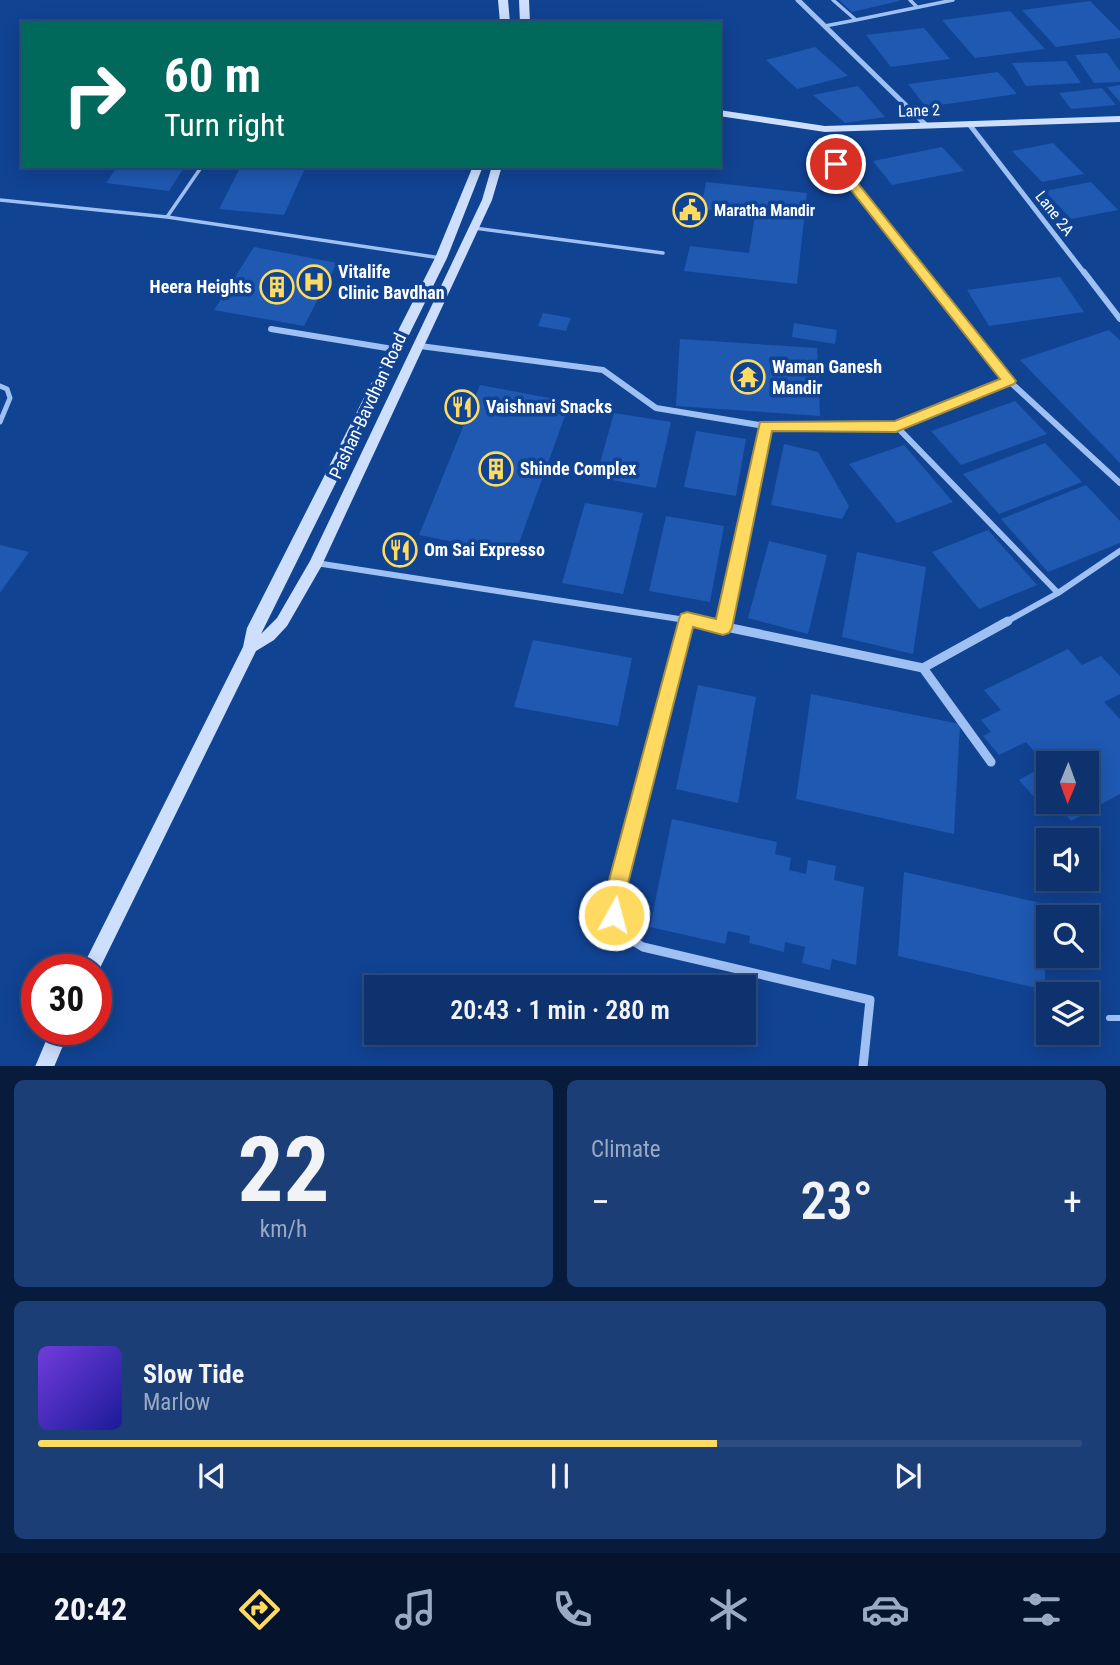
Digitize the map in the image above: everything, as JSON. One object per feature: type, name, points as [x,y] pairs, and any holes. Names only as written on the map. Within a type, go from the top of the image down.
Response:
[{"type":"main road","points":[[503,0],[505,21]]},
{"type":"main road","points":[[524,0],[525,21]]},
{"type":"main road","name":"Lane 2","points":[[721,113],[825,129],[1120,119]]},
{"type":"main road","name":"Pashan-Bavdhan Road","points":[[98,954],[251,647],[254,628],[441,258],[477,168]]},
{"type":"main road","name":"Pashan-Bavdhan Road","points":[[251,647],[270,636],[282,622],[316,563],[487,200],[496,168]]},
{"type":"main road","points":[[44,1066],[54,1045]]},
{"type":"street","points":[[798,0],[926,125]]},
{"type":"street","name":"Lane 2A","points":[[969,124],[1120,319]]},
{"type":"street","points":[[820,141],[851,186],[1009,381],[1120,483]]},
{"type":"street","points":[[271,329],[393,349]]},
{"type":"street","points":[[420,346],[603,370],[656,408],[765,426],[896,426],[1009,381]]},
{"type":"street","points":[[723,628],[765,426]]},
{"type":"street","points":[[896,426],[1058,593]]},
{"type":"street","points":[[316,563],[687,619],[923,667],[1058,593],[1120,551]]},
{"type":"street","points":[[687,619],[614,899],[618,932],[643,947],[870,1000],[863,1066]]},
{"type":"street","points":[[923,667],[990,762]]},
{"type":"lane","points":[[833,0],[856,20]]},
{"type":"lane","points":[[910,0],[917,7]]},
{"type":"lane","points":[[825,26],[953,0]]},
{"type":"lane","points":[[167,217],[201,168]]},
{"type":"lane","points":[[0,200],[167,217],[441,258]]},
{"type":"lane","points":[[474,228],[663,253]]},
{"type":"lane","points":[[0,386],[7,389],[10,398],[0,422]]},
{"type":"lane","points":[[1109,1018],[1120,1018]]},
{"type":"building","points":[[839,0],[899,0],[899,1],[852,12]]},
{"type":"building","points":[[1090,1],[1120,31],[1120,38],[1056,47],[1022,10]]},
{"type":"building","points":[[1010,11],[1045,49],[975,58],[942,20]]},
{"type":"building","points":[[924,28],[950,59],[891,67],[866,35]]},
{"type":"building","points":[[815,47],[848,76],[797,89],[766,60]]},
{"type":"building","points":[[1107,53],[1120,71],[1120,82],[1094,83],[1075,55]]},
{"type":"building","points":[[1066,61],[1081,83],[1026,86],[1012,63]]},
{"type":"building","points":[[998,72],[1017,94],[926,107],[908,84]]},
{"type":"building","points":[[1120,85],[1120,102],[1107,87]]},
{"type":"building","points":[[858,86],[885,117],[845,123],[813,95]]},
{"type":"building","points":[[1102,88],[1116,105],[1071,109],[1059,93]]},
{"type":"building","points":[[1053,143],[1084,174],[1042,182],[1012,151]]},
{"type":"building","points":[[942,147],[964,171],[892,185],[873,161]]},
{"type":"building","points":[[117,168],[184,168],[169,191],[106,183]]},
{"type":"building","points":[[240,168],[305,168],[284,215],[219,209]]},
{"type":"building","points":[[706,182],[807,193],[797,284],[684,271],[690,246],[749,253],[755,215],[701,209]]},
{"type":"building","points":[[1091,182],[1118,210],[1071,219],[1045,191]]},
{"type":"building","name":"Heera Heights","points":[[254,247],[337,263],[304,326],[214,310]]},
{"type":"building","points":[[1060,277],[1084,312],[989,326],[967,290]]},
{"type":"building","points":[[543,313],[571,318],[566,331],[538,326]]},
{"type":"building","points":[[794,323],[837,330],[835,344],[792,337]]},
{"type":"building","points":[[1109,330],[1120,340],[1120,463],[1020,360]]},
{"type":"building","name":"Waman Ganesh Mandir","points":[[680,339],[817,348],[820,416],[676,406]]},
{"type":"building","name":"Shinde Complex","points":[[480,385],[570,402],[515,554],[419,535]]},
{"type":"building","points":[[1015,401],[1047,434],[961,465],[931,431]]},
{"type":"building","points":[[614,413],[671,422],[656,488],[596,477]]},
{"type":"building","points":[[696,431],[746,439],[736,496],[684,487]]},
{"type":"building","points":[[1045,443],[1082,482],[999,514],[963,474]]},
{"type":"building","points":[[784,444],[818,452],[849,506],[842,519],[771,505]]},
{"type":"building","points":[[904,445],[953,502],[897,523],[849,464]]},
{"type":"building","points":[[1086,485],[1120,521],[1120,543],[1048,572],[1001,519]]},
{"type":"building","points":[[585,503],[643,513],[623,594],[562,583]]},
{"type":"building","points":[[666,516],[724,526],[710,602],[649,591]]},
{"type":"building","points":[[988,530],[1037,585],[979,609],[932,552]]},
{"type":"building","points":[[769,541],[827,555],[808,634],[748,618]]},
{"type":"building","points":[[0,545],[29,552],[0,593]]},
{"type":"building","points":[[857,552],[926,567],[913,654],[842,637]]},
{"type":"building","points":[[533,640],[632,658],[618,726],[514,707]]},
{"type":"building","points":[[1068,649],[1082,665],[1101,656],[1120,676],[1120,694],[1104,702],[1120,719],[1120,794],[1099,806],[1099,751],[1036,751],[1036,754],[1026,742],[999,755],[983,736],[991,732],[981,720],[1001,710],[984,690]]},
{"type":"building","points":[[698,685],[756,697],[738,803],[676,789]]},
{"type":"building","points":[[811,694],[960,724],[954,834],[796,799]]},
{"type":"building","points":[[1036,771],[1036,797],[1035,798],[1019,780]]},
{"type":"building","points":[[1065,814],[1084,814],[1071,821]]},
{"type":"building","points":[[672,819],[777,842],[775,854],[791,858],[789,870],[806,874],[808,860],[836,866],[834,880],[864,887],[856,965],[832,959],[830,970],[802,963],[805,947],[785,942],[784,952],[749,943],[750,936],[728,931],[725,944],[650,927]]},
{"type":"building","points":[[904,872],[1045,904],[1036,905],[1036,968],[1045,968],[1045,982],[1036,982],[1036,988],[898,956]]},
{"type":"place","name":"Maratha Mandir","points":[[690,210]]},
{"type":"place","name":"Vitalife Clinic Bavdhan","points":[[314,282]]},
{"type":"place","name":"Heera Heights","points":[[277,287]]},
{"type":"place","name":"Waman Ganesh Mandir","points":[[748,377]]},
{"type":"place","name":"Vaishnavi Snacks","points":[[462,407]]},
{"type":"place","name":"Shinde Complex","points":[[496,469]]},
{"type":"place","name":"Om Sai Expresso","points":[[400,550]]},
{"type":"route","points":[[614,915],[614,899],[687,619],[723,628],[765,426],[896,426],[1009,381],[836,164]]}]
